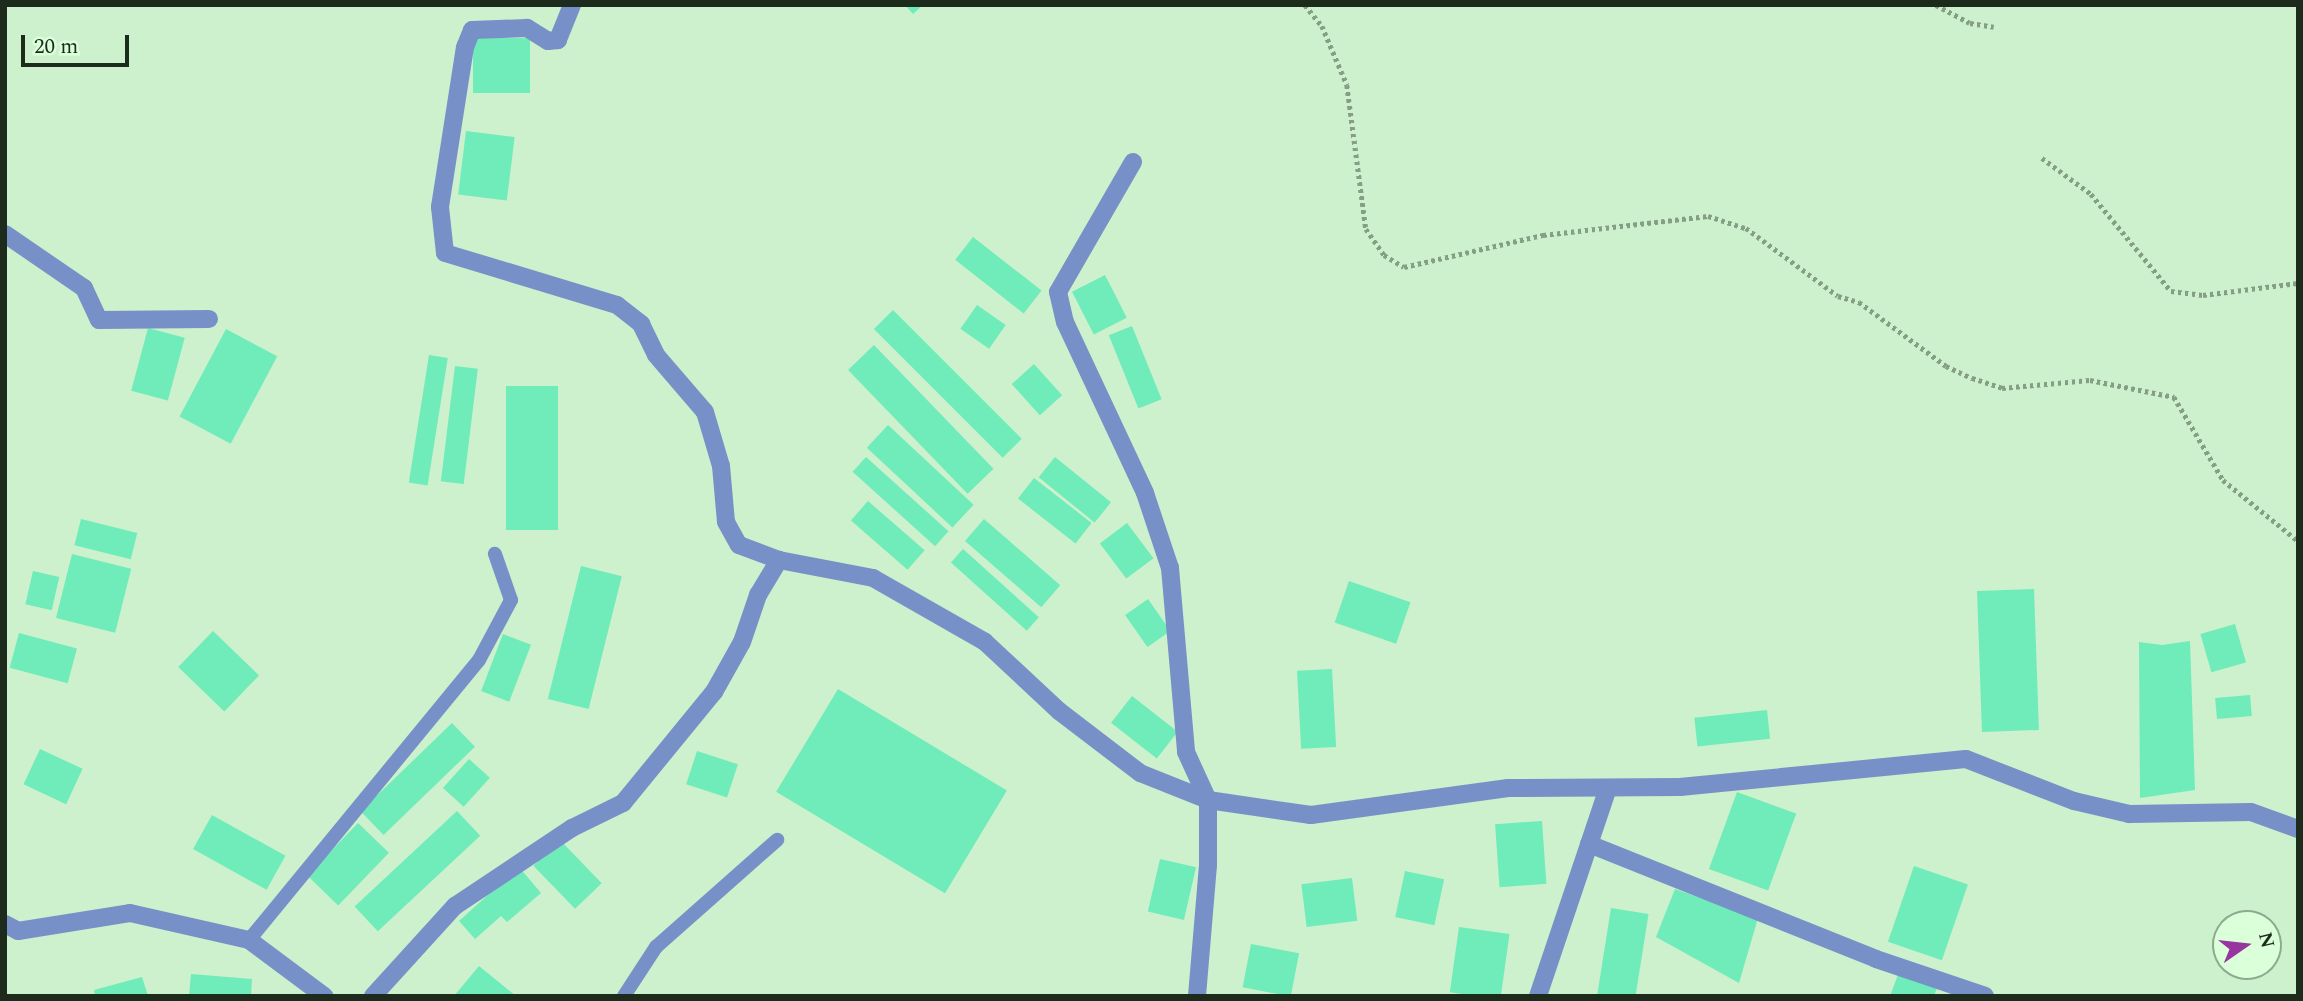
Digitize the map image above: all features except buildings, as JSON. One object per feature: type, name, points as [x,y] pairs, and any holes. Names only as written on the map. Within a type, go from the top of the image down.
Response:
[{"type":"street","points":[[572,5],[558,40],[548,41],[527,28],[472,30],[465,47],[440,207],[445,253],[617,305],[641,324],[656,355],[705,412],[721,467],[726,522],[740,545],[779,560],[873,578],[985,642],[1059,711],[1140,773],[1208,800],[1311,815],[1508,788],[1680,787],[1966,759],[2052,793],[2129,814],[2251,812],[2298,829]]},
{"type":"street","points":[[1133,162],[1058,292],[1065,322],[1145,493],[1170,568],[1186,752],[1208,800],[1208,865],[1196,996]]},
{"type":"street","points":[[5,234],[84,288],[99,320],[209,319]]},
{"type":"street","points":[[373,996],[455,906],[572,828],[623,803],[714,692],[743,642],[758,595],[779,560]]},
{"type":"street","points":[[1538,996],[1608,788]]},
{"type":"street","points":[[1589,844],[1876,958],[1985,996]]},
{"type":"street","points":[[5,924],[18,931],[130,913],[249,940],[324,996]]},
{"type":"lane","points":[[249,940],[480,660],[511,600],[495,554]]},
{"type":"lane","points":[[624,996],[656,947],[778,840]]},
{"type":"path","points":[[1305,5],[1322,26],[1347,85],[1366,229],[1384,255],[1404,267],[1543,235],[1708,216],[1746,228],[1838,296],[1859,302],[1946,366],[1972,378],[2001,388],[2090,380],[2174,397],[2223,480],[2298,541]]},
{"type":"path","points":[[1936,5],[1970,23],[1994,27]]},
{"type":"path","points":[[2042,158],[2091,194],[2171,291],[2203,295],[2298,283]]}]
